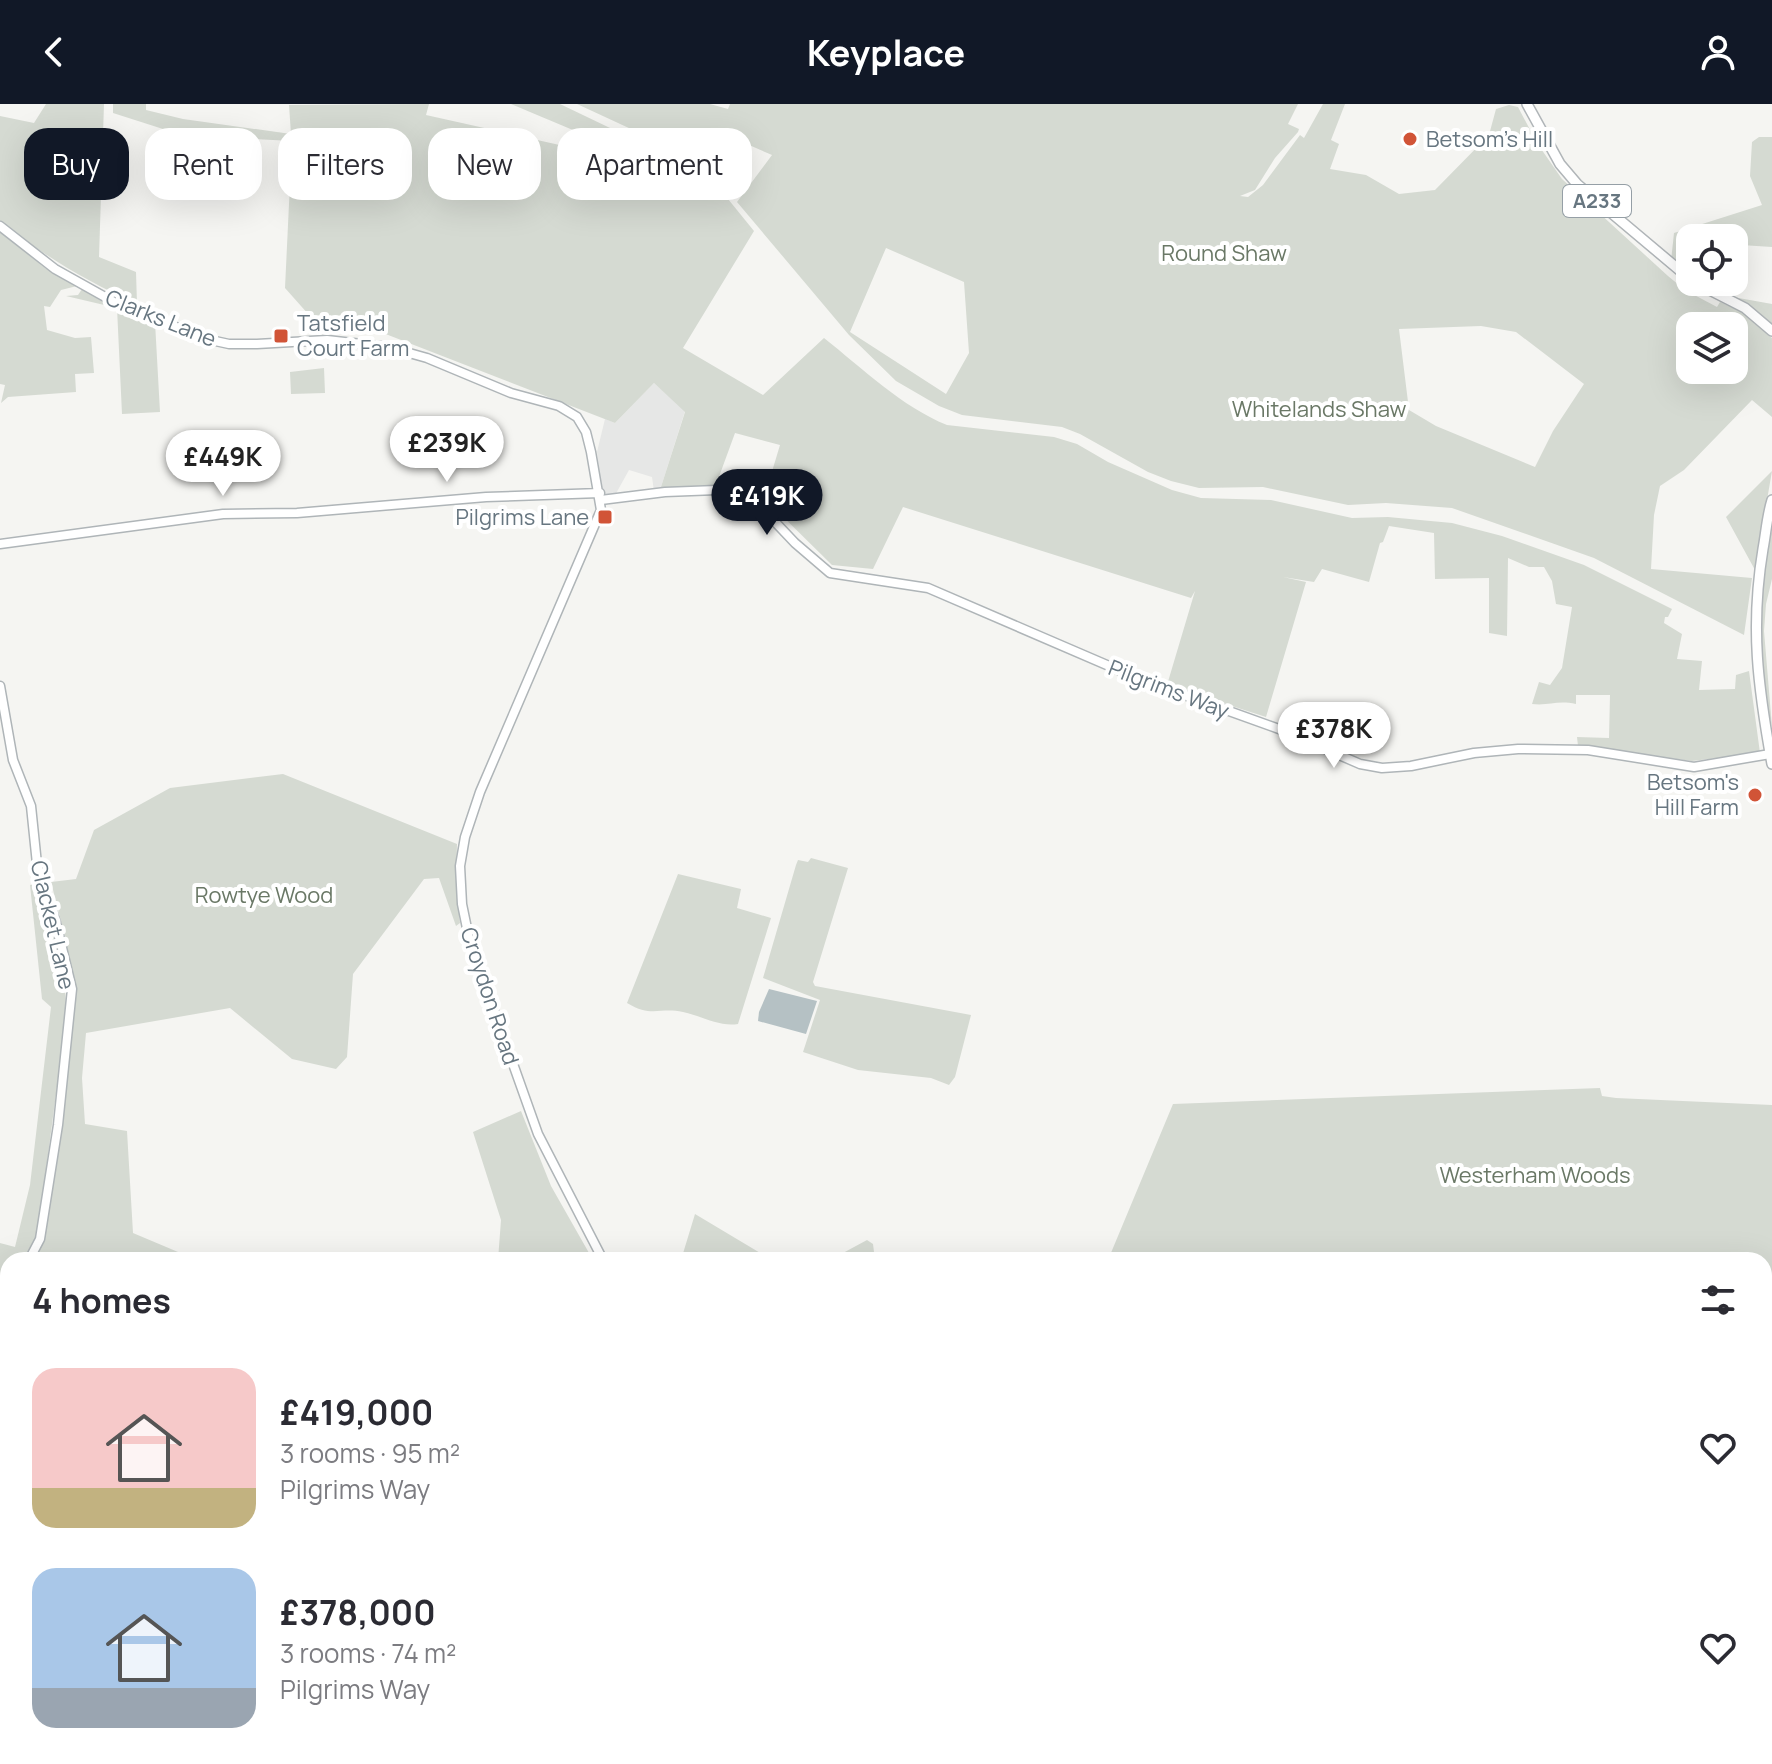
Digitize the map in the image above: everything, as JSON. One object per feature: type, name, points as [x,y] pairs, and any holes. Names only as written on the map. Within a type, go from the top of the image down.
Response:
[{"type":"main road","name":"A233","points":[[1527,104],[1560,164],[1577,184],[1676,267]]},
{"type":"main road","name":"A233","points":[[1722,296],[1745,308],[1772,331]]},
{"type":"main road","points":[[1771,759],[1758,688],[1755,645],[1757,582],[1772,500]]},
{"type":"street","name":"Clarks Lane","points":[[0,226],[55,269],[114,302],[206,339],[229,344],[327,340],[388,347],[427,358],[511,393],[567,409],[577,417],[586,432],[601,496]]},
{"type":"street","name":"Pilgrims Way","points":[[601,496],[717,490],[745,496],[757,503],[795,543],[830,573],[928,588],[1137,678],[1279,729],[1360,764],[1382,768],[1411,766],[1474,753],[1518,749],[1588,750],[1694,767],[1771,759]]},
{"type":"street","points":[[0,544],[223,514],[297,513],[486,497],[601,496]]},
{"type":"street","name":"Croydon Road","points":[[599,1252],[538,1134],[470,943],[460,884],[465,837],[480,792],[599,520],[601,496]]},
{"type":"street","name":"Clacket Lane","points":[[0,686],[13,760],[31,806],[37,864],[72,989],[58,1125],[40,1239],[33,1252]]},
{"type":"shaded area","points":[[654,383],[685,411],[660,490],[654,491],[652,477],[629,470],[614,497],[606,495],[601,486],[597,452],[605,419],[615,423]]},
{"type":"shaded area","points":[[769,989],[817,1001],[806,1034],[758,1021]]},
{"type":"green space","points":[[46,104],[104,104],[103,128],[24,128],[24,200],[101,200],[99,257],[136,272],[137,304],[66,267],[0,221],[0,116],[34,123]]},
{"type":"green space","points":[[113,104],[146,104],[146,110],[183,119],[248,128],[160,128],[113,113]]},
{"type":"green space","points":[[429,104],[426,115],[484,128],[428,128],[428,200],[541,200],[541,141],[557,144],[557,200],[729,200],[754,231],[683,348],[763,395],[824,338],[898,397],[947,425],[1054,437],[1077,444],[1108,462],[1172,490],[1201,498],[1271,500],[1352,518],[1388,517],[1452,523],[1502,536],[1584,565],[1672,609],[1664,623],[1682,634],[1677,659],[1702,661],[1699,690],[1735,689],[1736,675],[1749,671],[1760,753],[1692,761],[1578,746],[1577,737],[1609,738],[1610,695],[1576,695],[1576,704],[1532,704],[1539,682],[1550,685],[1562,668],[1572,607],[1556,604],[1552,581],[1544,567],[1529,567],[1508,558],[1507,636],[1489,633],[1489,578],[1435,579],[1434,533],[1389,526],[1380,543],[1369,582],[1322,569],[1314,582],[1283,577],[1306,582],[1266,717],[1167,685],[1195,591],[1191,598],[903,507],[873,569],[832,565],[764,498],[780,445],[735,433],[716,485],[660,490],[685,412],[654,383],[615,423],[383,333],[317,324],[285,288],[289,200],[412,200],[412,128],[291,128],[289,105]]},
{"type":"green space","points":[[511,104],[560,104],[610,128],[568,128]]},
{"type":"green space","points":[[577,104],[710,104],[728,109],[730,104],[1298,104],[1288,124],[1299,129],[1298,132],[1275,158],[1255,190],[1240,196],[1248,197],[1263,185],[1300,135],[1304,138],[1323,104],[1345,104],[1331,140],[1339,144],[1330,169],[1366,175],[1399,194],[1435,190],[1489,135],[1496,109],[1509,105],[1518,107],[1537,143],[1562,179],[1676,283],[1676,296],[1696,296],[1717,307],[1720,302],[1741,312],[1676,312],[1676,384],[1748,384],[1748,318],[1772,338],[1772,417],[1752,400],[1684,470],[1660,486],[1654,515],[1651,569],[1752,578],[1744,635],[1594,558],[1452,508],[1386,503],[1348,505],[1263,487],[1199,488],[1148,472],[1062,427],[962,415],[939,406],[896,381],[849,335],[737,202],[752,200],[752,182],[772,155],[752,146],[752,128],[629,128]],"holes":[[[886,248],[964,282],[969,353],[946,394],[850,332]],[[1481,326],[1516,332],[1584,384],[1553,431],[1535,467],[1436,426],[1409,410],[1399,329]]]},
{"type":"green space","points":[[262,130],[278,132],[278,140],[262,140]]},
{"type":"green space","points":[[1759,137],[1772,137],[1772,247],[1748,245],[1748,224],[1702,224],[1762,205],[1750,176],[1752,142]]},
{"type":"green space","points":[[0,231],[45,268],[77,286],[61,290],[50,307],[44,306],[47,330],[75,338],[91,337],[94,373],[75,374],[76,392],[8,397],[1,403],[5,385],[0,384]]},
{"type":"green space","points":[[1676,232],[1676,264],[1671,261]]},
{"type":"green space","points":[[82,289],[117,308],[66,296],[78,295]]},
{"type":"green space","points":[[1733,297],[1772,304],[1772,325],[1755,310]]},
{"type":"green space","points":[[117,308],[155,322],[160,412],[122,414]]},
{"type":"green space","points":[[324,368],[325,393],[291,394],[290,372]]},
{"type":"green space","points":[[1772,471],[1755,570],[1726,517]]},
{"type":"green space","points":[[1772,528],[1772,579],[1764,631],[1772,727],[1764,691],[1760,629]]},
{"type":"green space","name":"Rowtye Wood","points":[[283,774],[457,844],[456,885],[460,923],[456,926],[439,878],[424,879],[353,974],[347,1057],[336,1069],[292,1059],[230,1008],[86,1033],[82,1078],[85,1124],[127,1131],[133,1233],[178,1252],[37,1252],[52,1183],[74,1007],[65,937],[51,882],[76,879],[94,830],[170,788]]},
{"type":"green space","points":[[811,858],[848,868],[813,982],[815,986],[971,1015],[955,1077],[949,1085],[931,1078],[858,1070],[803,1052],[820,1000],[763,978],[798,860],[808,862]]},
{"type":"green space","points":[[678,874],[741,889],[737,908],[771,918],[738,1024],[717,1023],[683,1012],[643,1010],[627,1003]]},
{"type":"green space","points":[[38,883],[61,966],[66,1018],[37,1238],[30,1252],[0,1252],[0,1243],[15,1247],[30,1185],[51,1007],[42,999],[30,885]]},
{"type":"green space","name":"Westerham Woods","points":[[1600,1088],[1602,1096],[1616,1098],[1772,1105],[1772,1252],[1111,1252],[1173,1104]]},
{"type":"green space","points":[[521,1111],[551,1186],[588,1252],[499,1252],[501,1220],[473,1132]]},
{"type":"green space","points":[[695,1214],[759,1252],[683,1252]]},
{"type":"green space","points":[[867,1240],[873,1244],[874,1252],[845,1252]]},
{"type":"place","name":"Betsom's Hill","points":[[1410,139]]},
{"type":"place","name":"Tatsfield Court Farm","points":[[281,336]]},
{"type":"place","name":"Pilgrims Lane","points":[[605,517]]},
{"type":"place","name":"Betsom's Hill Farm","points":[[1755,795]]},
{"type":"park label","name":"Round Shaw","points":[[1224,253]]},
{"type":"park label","name":"Whitelands Shaw","points":[[1319,409]]}]
